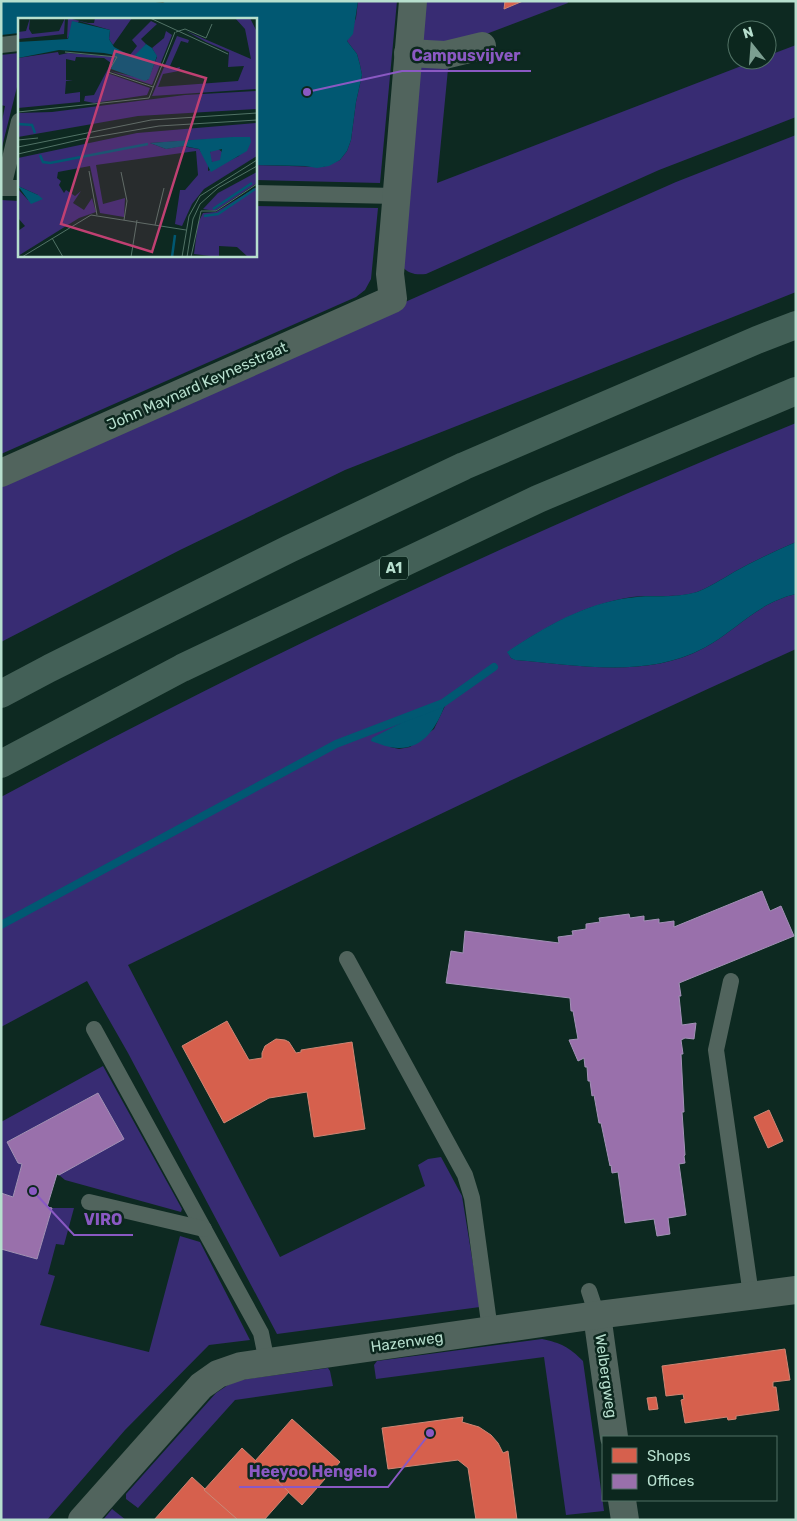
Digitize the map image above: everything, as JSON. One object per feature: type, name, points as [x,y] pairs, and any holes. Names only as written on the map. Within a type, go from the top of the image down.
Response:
[{"type":"highway","points":[[1,694],[289,549],[464,466],[796,325]]},
{"type":"highway","name":"A1","points":[[1,764],[182,668],[538,499],[796,391]]},
{"type":"street","points":[[396,196],[413,1]]},
{"type":"street","points":[[408,53],[445,56],[482,46]]},
{"type":"street","name":"John Maynard Keynesstraat","points":[[1,472],[393,299],[390,274],[396,196]]},
{"type":"street","name":"Hazenweg","points":[[82,1520],[201,1386],[218,1374],[241,1366],[490,1330],[593,1303],[751,1296],[796,1290]]},
{"type":"street","name":"Welbergweg","points":[[593,1303],[614,1436]]},
{"type":"street","points":[[622,1501],[625,1520]]},
{"type":"lane","points":[[1,45],[18,43]]},
{"type":"lane","points":[[18,126],[3,188],[18,188]]},
{"type":"lane","points":[[256,193],[396,196]]},
{"type":"lane","points":[[346,959],[465,1174],[472,1198],[490,1330]]},
{"type":"lane","points":[[731,981],[716,1050],[751,1296]]},
{"type":"lane","points":[[94,1029],[260,1333],[267,1362]]},
{"type":"lane","points":[[89,1202],[204,1229]]},
{"type":"shaded area","points":[[358,1],[397,1],[380,183],[256,180],[256,165],[323,167],[340,160],[347,151],[351,140],[362,75],[357,54],[347,41],[356,18]]},
{"type":"shaded area","points":[[423,1],[505,1],[505,8],[523,1],[567,1],[568,3],[473,39],[448,69],[437,183],[731,70],[777,70],[777,52],[796,45],[796,117],[659,170],[426,274],[412,273],[402,266]]},
{"type":"shaded area","points":[[18,53],[18,83],[1,151],[1,126],[5,106],[1,105],[1,55]]},
{"type":"shaded area","points":[[796,135],[796,292],[345,470],[180,550],[1,642],[1,481],[676,182]]},
{"type":"shaded area","points":[[1,200],[18,201],[18,256],[256,256],[256,206],[378,208],[371,279],[365,290],[356,297],[1,454]]},
{"type":"shaded area","points":[[796,423],[796,542],[757,560],[697,592],[681,595],[640,596],[615,600],[567,617],[508,652],[511,658],[563,665],[611,668],[659,664],[682,658],[704,648],[758,610],[782,598],[796,594],[796,649],[461,804],[128,965],[280,1257],[425,1186],[418,1165],[428,1159],[441,1157],[462,1196],[480,1307],[277,1334],[128,1053],[87,981],[1,1027],[1,797],[196,695],[393,599],[593,508]],"holes":[[[445,706],[434,729],[410,747],[399,749],[390,747]]]},
{"type":"shaded area","points":[[103,1066],[182,1209],[181,1212],[65,1180],[59,1175],[123,1139],[98,1093],[7,1142],[18,1163],[22,1164],[13,1197],[1,1193],[1,1122]]},
{"type":"shaded area","points":[[52,1208],[74,1208],[64,1245],[56,1244],[48,1274],[55,1276],[40,1325],[149,1352],[180,1236],[200,1242],[250,1340],[209,1345],[125,1430],[47,1520],[1,1520],[1,1249],[37,1259]]},
{"type":"shaded area","points":[[542,1339],[564,1346],[583,1361],[604,1511],[566,1515],[544,1357],[376,1379],[374,1365],[377,1361]]},
{"type":"shaded area","points":[[328,1368],[333,1386],[235,1400],[138,1508],[126,1499],[126,1494],[216,1393],[228,1385],[240,1380]]},
{"type":"shaded area","points":[[112,1509],[126,1520],[103,1520]]},
{"type":"water","points":[[1,1],[148,1],[163,3],[166,1],[358,1],[353,34],[347,41],[357,54],[362,75],[351,140],[347,151],[340,160],[329,166],[317,168],[256,165],[256,18],[18,18],[18,33],[1,35]]},
{"type":"water","points":[[796,542],[796,594],[782,598],[758,610],[716,641],[682,658],[658,664],[611,668],[515,660],[507,652],[535,634],[580,611],[596,605],[628,598],[680,595],[697,592],[757,560]]},
{"type":"water","points":[[445,705],[438,721],[428,735],[415,745],[395,748],[371,741],[372,738],[403,722]]},
{"type":"building: Shops","points":[[505,1],[523,1],[504,9]]},
{"type":"building: Shops","points":[[227,1021],[249,1060],[262,1058],[265,1046],[276,1039],[289,1042],[296,1053],[301,1052],[301,1050],[352,1042],[365,1129],[314,1137],[307,1092],[269,1098],[224,1123],[182,1046]]},
{"type":"building: Shops","points":[[769,1110],[783,1141],[768,1148],[754,1117]]},
{"type":"building: Shops","points":[[785,1349],[790,1380],[773,1382],[773,1387],[776,1387],[779,1410],[736,1416],[736,1419],[728,1420],[727,1417],[685,1423],[681,1400],[684,1399],[683,1394],[666,1396],[662,1366]]},
{"type":"building: Shops","points":[[656,1397],[658,1409],[649,1410],[647,1398]]},
{"type":"building: Shops","points":[[463,1417],[462,1422],[479,1427],[491,1435],[503,1453],[508,1451],[517,1520],[476,1520],[468,1468],[458,1460],[388,1469],[382,1428]]},
{"type":"building: Shops","points":[[292,1419],[340,1462],[302,1505],[255,1461]]},
{"type":"building: Shops","points":[[242,1448],[289,1492],[264,1520],[238,1520],[204,1490]]},
{"type":"building: Shops","points":[[192,1477],[204,1490],[238,1520],[154,1520]]},
{"type":"building: Offices","points":[[762,891],[770,911],[781,906],[794,936],[679,983],[682,1025],[696,1023],[694,1039],[685,1038],[681,1040],[683,1054],[681,1054],[684,1112],[682,1112],[685,1163],[679,1164],[686,1215],[668,1218],[670,1234],[657,1236],[654,1219],[625,1223],[618,1172],[612,1173],[594,1095],[592,1096],[590,1081],[588,1081],[587,1067],[585,1067],[584,1058],[578,1061],[569,1040],[578,1039],[573,1011],[571,1011],[570,998],[446,983],[451,951],[463,953],[465,931],[559,943],[558,937],[573,935],[572,931],[586,929],[586,924],[600,922],[599,918],[629,914],[630,918],[644,916],[644,921],[659,919],[659,923],[674,921],[674,927]]},
{"type":"building: Offices","points":[[98,1093],[124,1139],[59,1175],[57,1174],[47,1207],[52,1208],[37,1259],[1,1249],[1,1193],[13,1197],[22,1164],[18,1163],[7,1142]]},
{"type":"waterway","points":[[1,925],[336,744],[443,703],[494,667]]},
{"type":"place","name":"Campusvijver","points":[[307,92]]},
{"type":"place","name":"VIRO","points":[[33,1191]]},
{"type":"place","name":"Heeyoo Hengelo","points":[[430,1433]]}]
